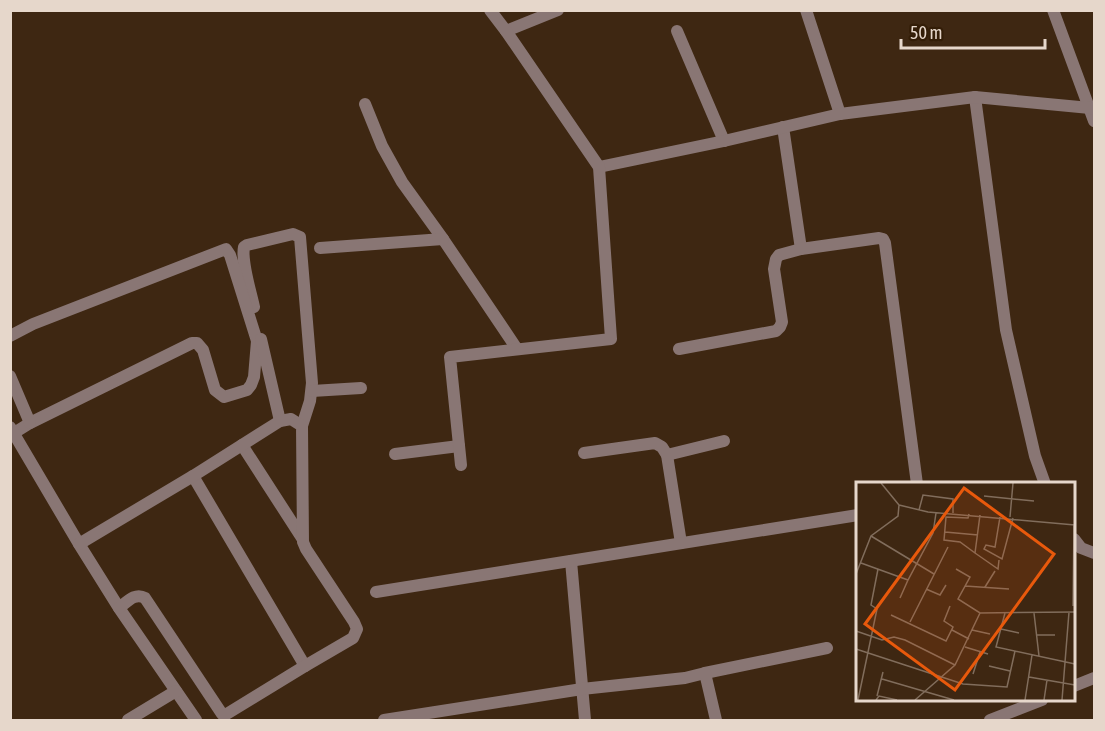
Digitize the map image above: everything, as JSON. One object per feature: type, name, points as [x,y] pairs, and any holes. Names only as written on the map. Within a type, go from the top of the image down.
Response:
[{"type":"street","points":[[461,465],[450,357],[610,339],[599,167],[490,10]]},
{"type":"street","points":[[506,31],[558,10]]},
{"type":"street","points":[[1053,10],[1095,121]]},
{"type":"street","points":[[810,12],[840,114]]},
{"type":"street","points":[[676,31],[724,141]]},
{"type":"street","points":[[599,167],[840,114],[975,97],[1092,108]]},
{"type":"street","points":[[975,97],[1006,330],[1035,456],[1045,482]]},
{"type":"street","points":[[365,104],[382,146],[402,182],[517,349]]},
{"type":"street","points":[[783,127],[801,249]]},
{"type":"street","points":[[119,608],[136,596],[140,595],[145,598],[222,714],[225,715],[353,638],[357,630],[354,622],[306,549],[303,538],[302,426],[312,391],[300,237],[293,234],[247,245],[243,252],[280,421]]},
{"type":"street","points":[[320,248],[442,239]]},
{"type":"street","points":[[680,350],[776,331],[782,322],[774,269],[779,255],[801,249],[883,239],[917,482]]},
{"type":"street","points":[[10,336],[33,324],[226,249],[230,255],[257,341],[254,377],[247,390],[224,397],[219,394],[215,390],[203,350],[197,343],[192,343],[12,430],[119,608],[196,720]]},
{"type":"street","points":[[10,376],[30,423]]},
{"type":"street","points":[[312,391],[361,388]]},
{"type":"street","points":[[79,544],[280,421],[291,419],[302,426]]},
{"type":"street","points":[[667,455],[724,441]]},
{"type":"street","points":[[584,453],[655,443],[662,447],[667,455],[681,543]]},
{"type":"street","points":[[242,446],[303,538]]},
{"type":"street","points":[[395,454],[459,446]]},
{"type":"street","points":[[193,476],[305,666]]},
{"type":"street","points":[[376,592],[856,515]]},
{"type":"street","points":[[1075,540],[1081,548],[1095,553]]},
{"type":"street","points":[[571,561],[585,720]]},
{"type":"street","points":[[384,720],[582,690],[685,678],[827,648]]},
{"type":"street","points":[[705,674],[716,720]]},
{"type":"street","points":[[1075,687],[1095,678]]},
{"type":"street","points":[[128,720],[176,691]]},
{"type":"street","points":[[990,720],[1037,701]]}]
